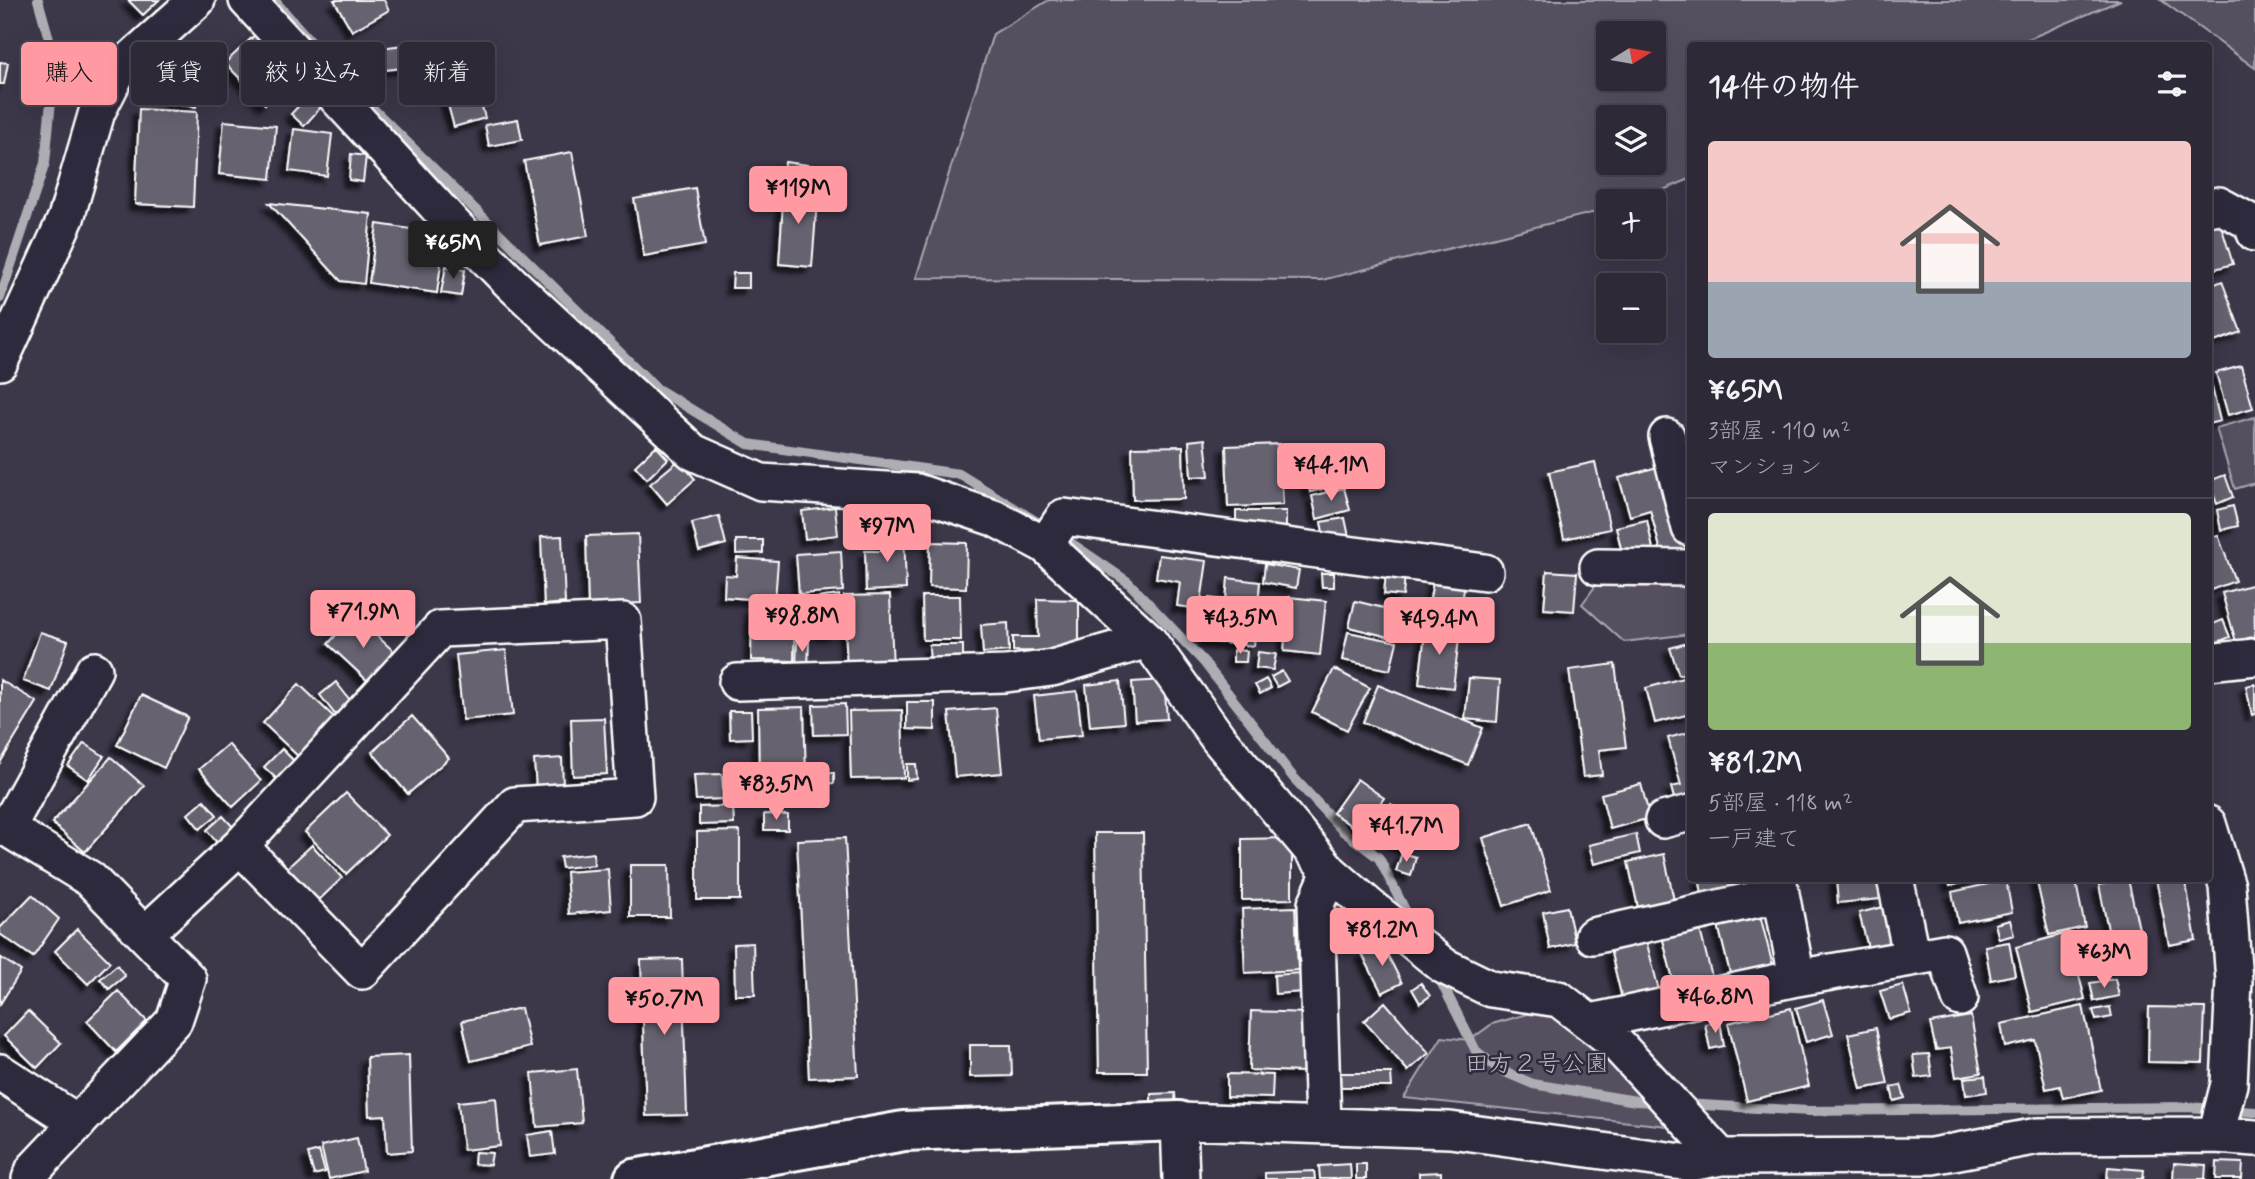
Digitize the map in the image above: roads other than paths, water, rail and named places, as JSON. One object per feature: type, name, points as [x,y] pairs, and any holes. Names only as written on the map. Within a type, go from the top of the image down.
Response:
[{"type":"street","points":[[0,362],[66,218],[97,112],[118,71],[197,0]]},
{"type":"street","points":[[247,0],[482,254],[693,452],[761,482],[917,492],[994,518],[1045,545],[1148,640],[1218,738],[1330,872],[1444,966],[1491,989],[1559,999],[1590,1022],[1615,1042],[1700,1166]]},
{"type":"street","points":[[2212,207],[2219,205],[2252,223],[2255,233]]},
{"type":"street","points":[[1667,438],[1687,516]]},
{"type":"street","points":[[1045,545],[1064,517],[1485,572]]},
{"type":"street","points":[[1598,567],[1687,568]]},
{"type":"street","points":[[145,934],[240,846],[440,629],[623,621],[635,797],[515,805],[362,971],[240,846]]},
{"type":"street","points":[[737,682],[1006,674],[1052,668],[1148,640]]},
{"type":"street","points":[[2212,662],[2255,657]]},
{"type":"street","points":[[30,1179],[34,1168],[174,1021],[188,979],[90,879],[4,826],[94,670]]},
{"type":"street","points":[[2212,831],[2241,884],[2230,1084],[2216,1135]]},
{"type":"street","points":[[1323,1125],[1316,904],[1330,872]]},
{"type":"street","points":[[1896,882],[1912,958]]},
{"type":"street","points":[[1593,936],[1779,886],[1797,978]]},
{"type":"street","points":[[1590,1022],[1797,978],[1945,952],[1960,998]]},
{"type":"street","points":[[0,1072],[78,1123]]},
{"type":"street","points":[[1179,1121],[1181,1179]]},
{"type":"street","points":[[634,1179],[904,1130],[1179,1121],[1450,1130],[1700,1166],[1932,1167],[2038,1136],[2216,1135],[2255,1138]]},
{"type":"waterway","points":[[0,298],[45,163],[55,60],[38,0]]},
{"type":"waterway","points":[[274,0],[348,84],[656,388],[748,444],[959,474],[1042,525]]},
{"type":"waterway","points":[[1059,535],[1128,582],[1203,661],[1293,777],[1343,831],[1379,858],[1413,926]]},
{"type":"waterway","points":[[1437,974],[1476,1051],[1500,1070],[1533,1084],[1657,1102]]},
{"type":"waterway","points":[[1684,1104],[1809,1111],[2188,1107],[2255,1112]]},
{"type":"park label","name":"田方２号公園","points":[[1537,1063]]}]
